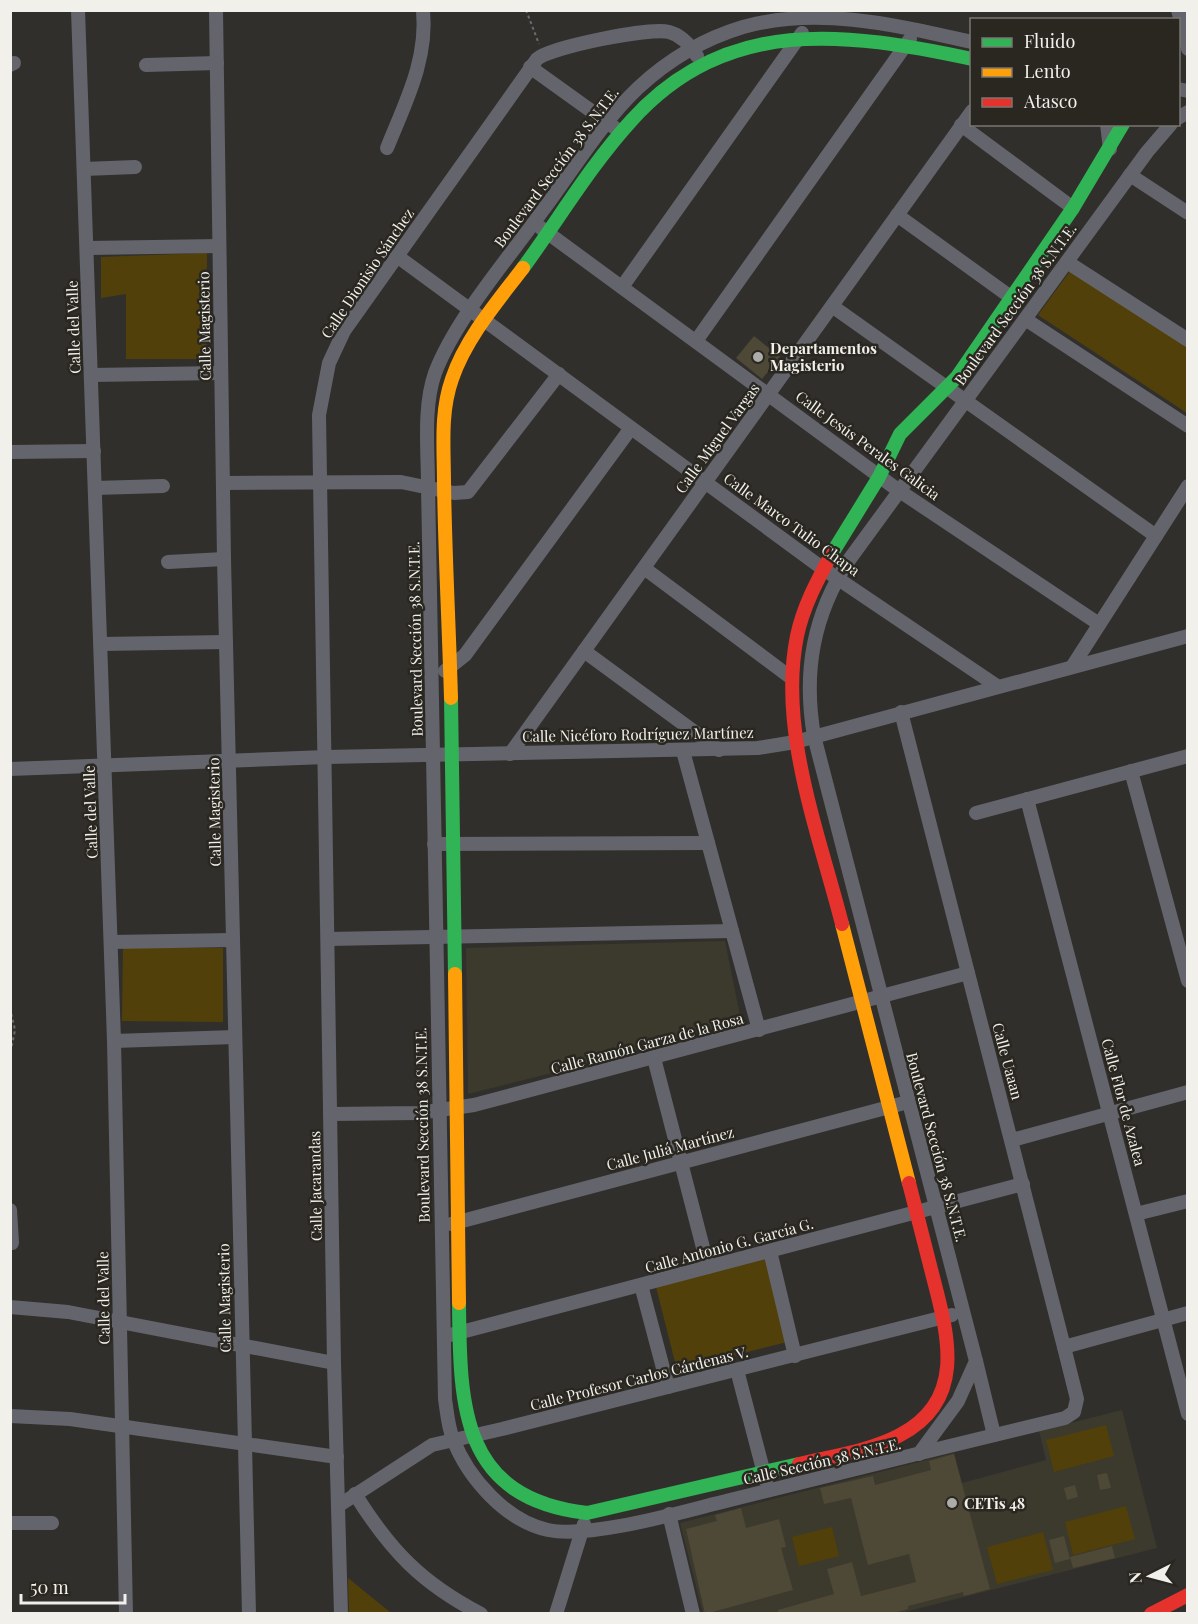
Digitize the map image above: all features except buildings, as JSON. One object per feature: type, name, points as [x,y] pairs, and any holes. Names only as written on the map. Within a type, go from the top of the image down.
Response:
[{"type":"street","name":"Calle del Valle","points":[[78,10],[114,1041],[126,1614]]},
{"type":"street","name":"Calle Magisterio","points":[[216,10],[224,559],[249,1614]]},
{"type":"street","points":[[387,148],[421,60],[424,40],[423,10]]},
{"type":"street","points":[[1178,10],[1188,49]]},
{"type":"street","points":[[622,287],[813,16]]},
{"type":"street","name":"Boulevard Sección 38 S.N.T.E.","points":[[582,1532],[546,1529],[511,1512],[492,1497],[475,1477],[453,1439],[445,1399],[442,1337],[428,486],[429,411],[434,375],[441,358],[471,310],[607,123],[636,90],[656,72],[692,48],[743,27],[813,16],[881,17],[916,31],[970,42]]},
{"type":"street","points":[[877,41],[881,17]]},
{"type":"street","points":[[542,54],[557,49],[656,30],[679,36],[692,48],[701,64]]},
{"type":"street","points":[[696,341],[916,31]]},
{"type":"street","name":"Boulevard Sección 38 S.N.T.E.","points":[[587,1513],[554,1509],[524,1497],[494,1472],[471,1435],[462,1391],[459,1333],[450,668],[444,489],[446,400],[458,365],[486,321],[621,133],[666,88],[701,64],[742,47],[801,35],[877,41],[970,59]]},
{"type":"street","name":"Calle Dionisio Sánchez","points":[[326,757],[319,415],[329,363],[345,331],[530,67],[542,54]]},
{"type":"street","points":[[146,65],[217,63]]},
{"type":"street","points":[[530,67],[621,133]]},
{"type":"street","name":"Calle Miguel Vargas","points":[[510,754],[970,114]]},
{"type":"street","points":[[961,125],[1073,208]]},
{"type":"street","points":[[1107,126],[1110,148]]},
{"type":"street","name":"Boulevard Sección 38 S.N.T.E.","points":[[932,1408],[941,1395],[950,1364],[950,1350],[918,1212],[795,742],[790,677],[795,636],[800,616],[822,568],[880,476],[894,442],[904,428],[948,390],[1073,208],[1123,126]]},
{"type":"street","name":"Boulevard Sección 38 S.N.T.E.","points":[[994,1435],[814,736],[808,690],[811,656],[819,619],[837,578],[898,490],[1130,175],[1169,126]]},
{"type":"street","points":[[84,169],[135,167]]},
{"type":"street","points":[[1130,175],[1188,213]]},
{"type":"street","points":[[897,215],[1012,298]]},
{"type":"street","name":"Calle Jesús Perales Galicia","points":[[534,223],[898,490],[1099,624]]},
{"type":"street","points":[[87,248],[219,246]]},
{"type":"street","name":"Calle Marco Tulio Chapa","points":[[397,256],[822,568],[997,686]]},
{"type":"street","points":[[1067,262],[1188,340]]},
{"type":"street","points":[[832,306],[964,402],[1156,536]]},
{"type":"street","points":[[1025,319],[1188,426]]},
{"type":"street","points":[[91,375],[221,373]]},
{"type":"street","points":[[223,483],[401,482],[462,494],[473,488],[559,374]]},
{"type":"street","points":[[432,677],[450,668],[465,655],[631,428]]},
{"type":"street","points":[[10,452],[94,451]]},
{"type":"street","points":[[95,488],[163,486]]},
{"type":"street","points":[[1072,667],[1188,486]]},
{"type":"street","points":[[168,562],[224,559]]},
{"type":"street","points":[[644,568],[790,677]]},
{"type":"street","name":"Calle Nicéforo Rodríguez Martínez","points":[[10,769],[326,757],[758,748],[795,742],[1188,636]]},
{"type":"street","points":[[101,644],[226,642]]},
{"type":"street","points":[[584,651],[719,750]]},
{"type":"street","name":"Calle Uaaan","points":[[901,712],[1077,1399],[1077,1407],[1070,1416]]},
{"type":"street","points":[[683,751],[759,1030]]},
{"type":"street","points":[[976,813],[1188,756]]},
{"type":"street","name":"Calle Jacarandas","points":[[326,757],[334,1363],[341,1614]]},
{"type":"street","points":[[1131,771],[1188,981]]},
{"type":"street","name":"Calle Flor de Azalea","points":[[1027,799],[1188,1414]]},
{"type":"street","points":[[434,844],[708,843]]},
{"type":"street","points":[[328,939],[732,931]]},
{"type":"street","points":[[111,942],[233,940]]},
{"type":"street","name":"Calle Ramón Garza de la Rosa","points":[[330,1114],[456,1109],[881,998],[968,973]]},
{"type":"street","points":[[114,1041],[235,1037]]},
{"type":"street","points":[[654,1058],[708,1267]]},
{"type":"street","points":[[1012,1140],[1188,1092]]},
{"type":"street","name":"Calle Juliá Martínez","points":[[441,1227],[908,1102]]},
{"type":"street","name":"Calle Antonio G. García G.","points":[[442,1337],[1023,1184]]},
{"type":"street","points":[[1136,1214],[1188,1201]]},
{"type":"street","points":[[10,1210],[12,1243]]},
{"type":"street","points":[[770,1251],[795,1356]]},
{"type":"street","points":[[641,1286],[668,1387]]},
{"type":"street","points":[[10,1307],[53,1310],[334,1363]]},
{"type":"street","name":"Calle Profesor Carlos Cárdenas V.","points":[[338,1506],[421,1450],[453,1439],[795,1356],[963,1312]]},
{"type":"street","points":[[1064,1347],[1188,1313]]},
{"type":"street","points":[[919,1455],[958,1401],[976,1361]]},
{"type":"street","points":[[737,1370],[768,1491]]},
{"type":"street","name":"Calle Sección 38 S.N.T.E.","points":[[587,1513],[764,1473],[889,1440],[911,1428],[932,1408]]},
{"type":"street","points":[[10,1416],[49,1417],[122,1426],[337,1457]]},
{"type":"street","name":"Calle Sección 38 S.N.T.E.","points":[[582,1532],[768,1491],[1070,1416]]},
{"type":"street","points":[[355,1494],[400,1558],[443,1593],[481,1614]]},
{"type":"street","points":[[556,1614],[587,1513]]},
{"type":"street","points":[[669,1514],[693,1614]]},
{"type":"street","points":[[10,1523],[52,1523]]},
{"type":"street","points":[[1151,1614],[1181,1604]]},
{"type":"path","points":[[526,10],[542,54]]},
{"type":"path","points":[[10,1055],[15,1030],[11,1009]]},
{"type":"shaded area","points":[[207,253],[206,359],[126,359],[126,294],[101,298],[101,257]]},
{"type":"shaded area","points":[[1070,271],[1187,346],[1187,413],[1038,315]]},
{"type":"shaded area","points":[[725,941],[742,1025],[468,1094],[466,948]]},
{"type":"shaded area","points":[[123,947],[223,948],[223,1022],[122,1021]]},
{"type":"shaded area","points":[[765,1257],[787,1342],[677,1370],[656,1287]]},
{"type":"shaded area","name":"CETis 48","points":[[1122,1410],[1157,1548],[901,1613],[703,1613],[680,1523],[954,1453],[962,1483],[1046,1460],[1039,1431]]},
{"type":"shaded area","points":[[1106,1425],[1114,1456],[1054,1472],[1046,1440]]},
{"type":"shaded area","points":[[1126,1506],[1135,1539],[1073,1555],[1065,1522]]},
{"type":"shaded area","points":[[832,1527],[839,1556],[799,1566],[792,1537]]},
{"type":"shaded area","points":[[1043,1532],[1053,1570],[997,1584],[987,1547]]},
{"type":"shaded area","points":[[348,1578],[391,1613],[349,1613]]},
{"type":"traffic: fast","points":[[523,268],[588,174],[631,121],[668,87],[707,63],[747,48],[790,40],[834,39],[879,42],[970,59]]},
{"type":"traffic: fast","points":[[831,555],[879,477],[900,434],[957,377],[1073,208],[1122,126]]},
{"type":"traffic: fast","points":[[451,698],[455,974]]},
{"type":"traffic: fast","points":[[459,1303],[466,1411],[476,1441],[491,1467],[514,1488],[545,1504],[587,1513],[799,1464]]},
{"type":"traffic: slow","points":[[451,698],[444,483],[444,431],[448,392],[465,349],[523,268]]},
{"type":"traffic: slow","points":[[842,924],[909,1183]]},
{"type":"traffic: slow","points":[[455,974],[459,1303]]},
{"type":"traffic: jam","points":[[831,555],[811,594],[797,636],[793,671],[793,708],[804,781],[842,924]]},
{"type":"traffic: jam","points":[[799,1464],[864,1449],[900,1435],[921,1421],[936,1404],[944,1385],[947,1365],[944,1321],[909,1183]]},
{"type":"traffic: jam","points":[[1151,1614],[1188,1595]]},
{"type":"place","name":"Departamentos Magisterio","points":[[758,357]]},
{"type":"place","name":"CETis 48","points":[[952,1503]]}]
